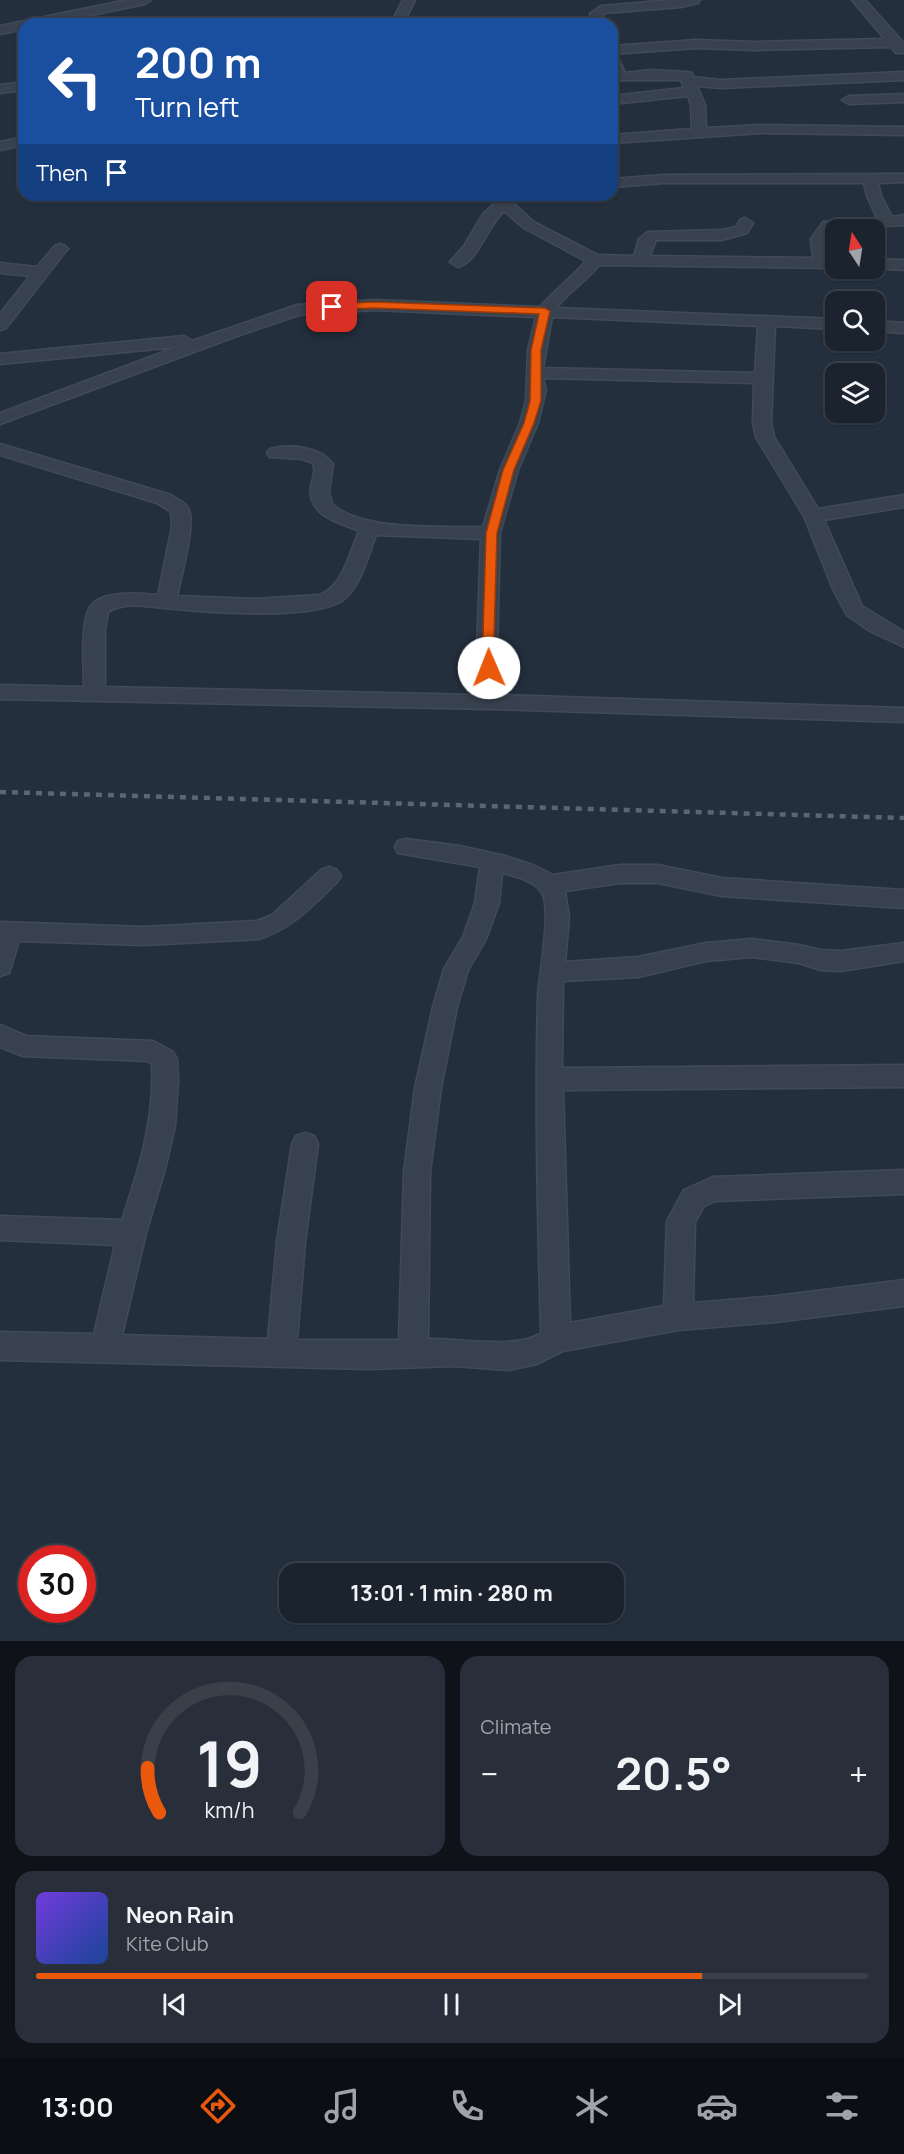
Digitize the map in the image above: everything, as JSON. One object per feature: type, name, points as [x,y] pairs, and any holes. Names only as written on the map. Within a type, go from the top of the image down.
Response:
[{"type":"street","points":[[73,18],[145,0]]},
{"type":"street","points":[[400,18],[409,0]]},
{"type":"street","points":[[597,18],[596,14],[601,10],[694,0]]},
{"type":"street","points":[[858,0],[887,27],[900,49]]},
{"type":"street","points":[[0,30],[18,26]]},
{"type":"street","points":[[618,50],[681,45],[900,49]]},
{"type":"street","points":[[681,45],[688,60],[689,83],[698,105],[699,133]]},
{"type":"street","points":[[618,76],[721,84],[904,76]]},
{"type":"street","points":[[618,99],[689,83]]},
{"type":"street","points":[[0,89],[18,87]]},
{"type":"street","points":[[849,100],[904,98]]},
{"type":"street","points":[[618,140],[760,129],[904,130]]},
{"type":"street","points":[[0,146],[18,142]]},
{"type":"street","points":[[870,178],[874,196],[888,222]]},
{"type":"street","points":[[618,183],[664,179],[904,178]]},
{"type":"street","points":[[458,262],[473,245],[482,224],[498,201]]},
{"type":"street","points":[[504,201],[529,225],[595,260],[825,263]]},
{"type":"street","points":[[885,222],[904,220]]},
{"type":"street","points":[[641,259],[649,237],[728,234],[742,230],[745,223]]},
{"type":"street","points":[[825,229],[819,237],[817,247],[825,258]]},
{"type":"street","points":[[0,325],[60,249]]},
{"type":"street","points":[[491,702],[488,650],[491,533],[509,470],[529,423],[535,401],[537,390],[534,373],[545,311],[595,260]]},
{"type":"street","points":[[885,264],[904,265]]},
{"type":"street","points":[[0,268],[41,272]]},
{"type":"street","points":[[0,419],[218,337],[297,310],[374,305],[825,324]]},
{"type":"street","points":[[767,321],[762,423],[765,437],[813,516],[843,590],[854,610],[877,626],[904,640]]},
{"type":"street","points":[[885,327],[904,328]]},
{"type":"street","points":[[0,359],[218,337]]},
{"type":"street","points":[[534,373],[763,378]]},
{"type":"street","points":[[0,449],[164,498],[180,510],[181,527],[166,602]]},
{"type":"street","points":[[276,453],[309,454],[320,459],[324,464],[320,495],[323,507],[331,514],[369,529],[491,533]]},
{"type":"street","points":[[813,516],[904,501]]},
{"type":"street","points":[[94,695],[95,630],[99,609],[109,602],[134,599],[236,606],[309,603],[335,597],[344,586],[369,529]]},
{"type":"street","points":[[0,692],[491,702],[904,715]]},
{"type":"street","points":[[406,847],[444,850],[527,872],[549,884],[556,898],[548,1079],[556,1339]]},
{"type":"street","points":[[413,1355],[417,1172],[428,1088],[445,1007],[456,969],[474,939],[487,903],[492,863]]},
{"type":"street","points":[[549,884],[620,874],[658,874],[722,887],[761,891],[904,899]]},
{"type":"street","points":[[0,966],[5,931],[143,936],[259,930],[280,921],[329,876]]},
{"type":"street","points":[[551,972],[638,966],[706,952],[752,948],[799,954],[820,960],[841,961],[904,952]]},
{"type":"street","points":[[0,1035],[23,1046],[153,1051],[164,1059],[167,1080],[162,1132],[132,1233],[105,1347]]},
{"type":"street","points":[[548,1079],[904,1076]]},
{"type":"street","points":[[281,1353],[291,1242],[305,1144]]},
{"type":"street","points":[[678,1317],[681,1221],[694,1198],[713,1189],[904,1182]]},
{"type":"street","points":[[0,1228],[132,1233]]},
{"type":"street","points":[[0,1346],[413,1355],[464,1353],[490,1357],[515,1355],[548,1347],[556,1339],[678,1317],[776,1310],[904,1293]]},
{"type":"railway","points":[[0,792],[904,818]]},
{"type":"route","points":[[332,307],[374,305],[545,311],[536,350],[535,401],[529,423],[509,470],[491,533],[489,668]]}]
